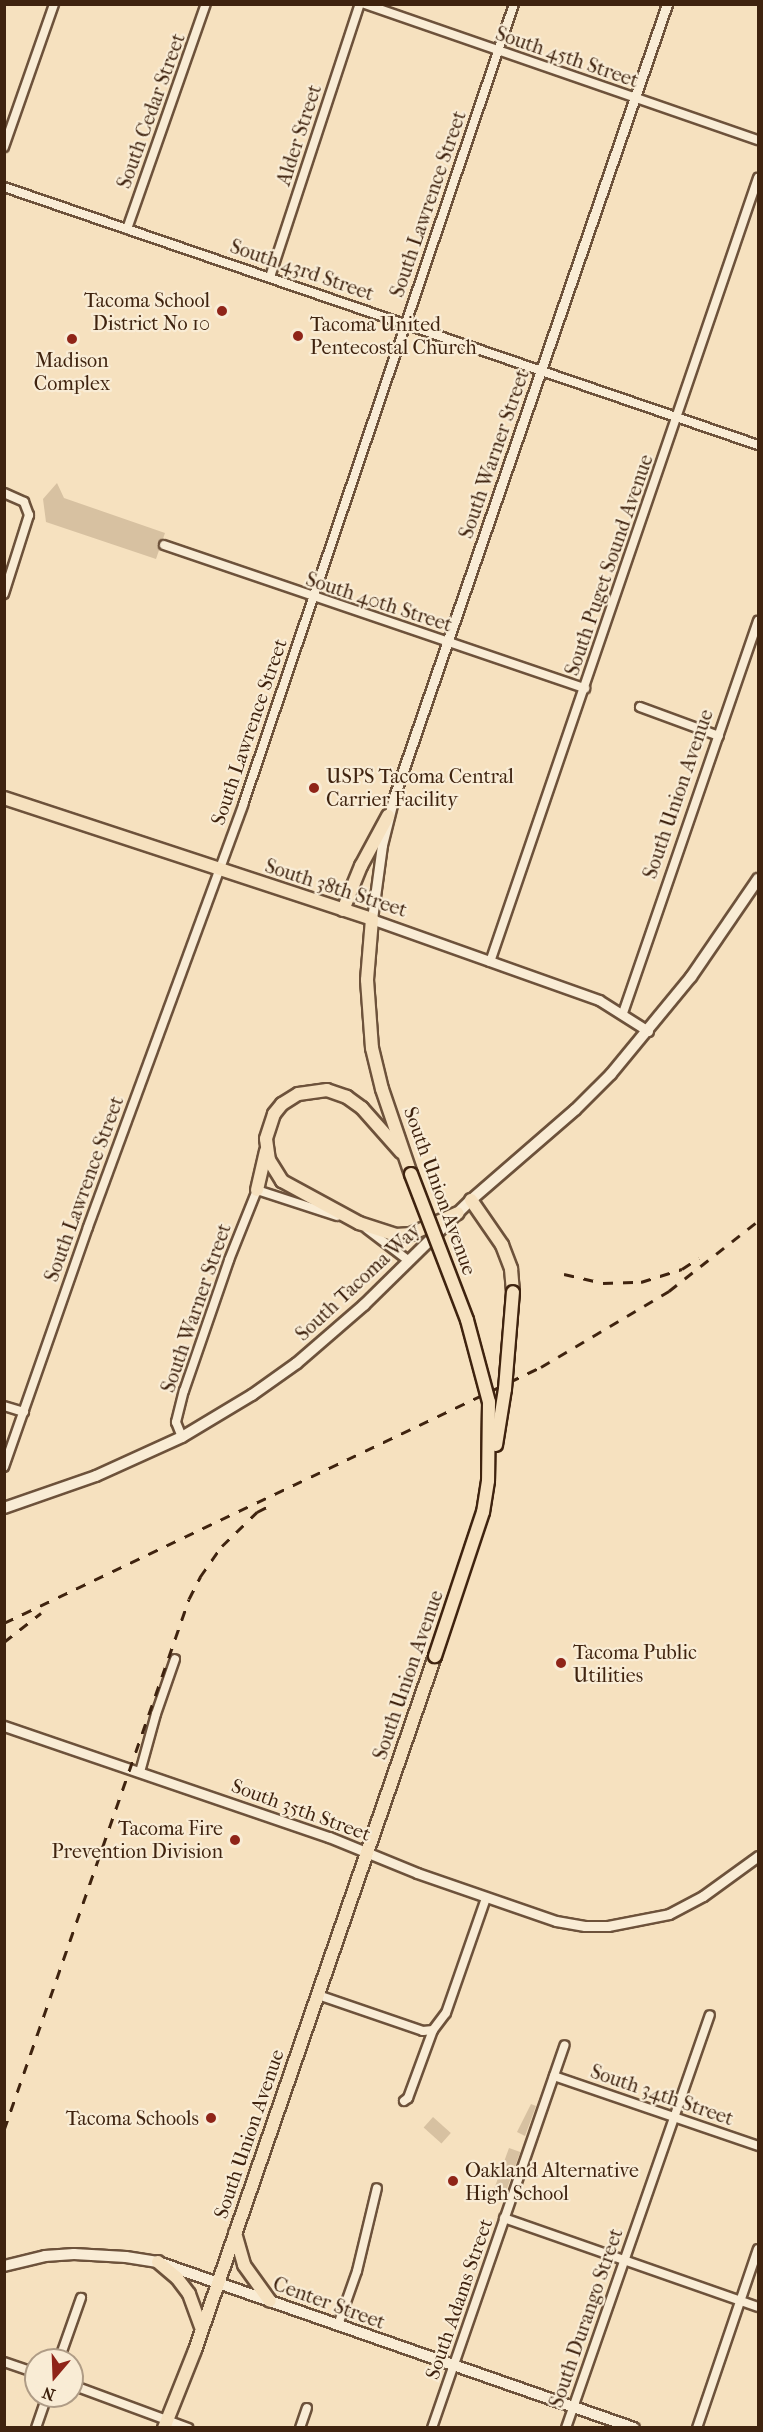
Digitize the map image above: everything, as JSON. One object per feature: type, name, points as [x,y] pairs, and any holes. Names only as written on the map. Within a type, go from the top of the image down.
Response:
[{"type":"main road","name":"South 38th Street","points":[[4,798],[372,919]]},
{"type":"main road","points":[[343,910],[361,866],[388,816]]},
{"type":"main road","name":"South Tacoma Way","points":[[4,1508],[96,1476],[182,1437],[252,1395],[297,1363],[364,1305],[471,1200],[575,1110],[648,1031],[691,977],[759,879]]},
{"type":"main road","name":"South Union Avenue","points":[[166,2424],[202,2329],[435,1656],[474,1540],[488,1481],[489,1402],[481,1363],[405,1158],[382,1089],[372,1048],[367,980],[372,919]]},
{"type":"main road","points":[[257,1190],[269,1127],[282,1104],[298,1094],[317,1090],[337,1093],[353,1101],[405,1158]]},
{"type":"main road","points":[[266,1150],[274,1171],[282,1180],[359,1223],[396,1235],[411,1234],[458,1213]]},
{"type":"main road","points":[[471,1200],[502,1245],[511,1269],[513,1292],[505,1389],[488,1481]]},
{"type":"main road","points":[[235,2232],[244,2265],[270,2301]]},
{"type":"main road","name":"Center Street","points":[[4,2266],[45,2256],[74,2254],[126,2257],[158,2262],[634,2427]]},
{"type":"main road","points":[[158,2262],[177,2278],[189,2294],[202,2329]]},
{"type":"street","points":[[4,147],[54,4]]},
{"type":"street","name":"South Cedar Street","points":[[127,229],[206,4]]},
{"type":"street","name":"Alder Street","points":[[270,277],[360,4]]},
{"type":"street","name":"South 45th Street","points":[[365,4],[759,140]]},
{"type":"street","name":"South Lawrence Street","points":[[4,1467],[77,1258],[219,870],[514,4]]},
{"type":"street","name":"South Warner Street","points":[[372,919],[375,882],[388,816],[667,4]]},
{"type":"street","name":"South Puget Sound Avenue","points":[[490,962],[759,178]]},
{"type":"street","name":"South 43rd Street","points":[[4,187],[759,445]]},
{"type":"street","points":[[4,493],[22,500],[28,507],[29,521],[4,594]]},
{"type":"street","name":"South 40th Street","points":[[164,545],[585,688]]},
{"type":"street","name":"South Union Avenue","points":[[623,1013],[759,621]]},
{"type":"street","points":[[640,707],[719,736]]},
{"type":"street","name":"South 38th Street","points":[[372,919],[599,1000],[623,1013],[648,1031]]},
{"type":"street","points":[[257,1190],[359,1223],[409,1261]]},
{"type":"street","name":"South Warner Street","points":[[182,1437],[177,1422],[184,1391],[229,1260],[257,1190]]},
{"type":"street","points":[[4,1406],[24,1412]]},
{"type":"street","points":[[140,1772],[157,1709],[175,1659]]},
{"type":"street","name":"South 35th Street","points":[[4,1726],[367,1852],[486,1898],[556,1922],[585,1926],[628,1923],[669,1914],[703,1896],[759,1856]]},
{"type":"street","points":[[404,2100],[408,2098],[433,2030],[446,2013],[486,1898]]},
{"type":"street","points":[[318,1995],[423,2031],[433,2030]]},
{"type":"street","name":"South Durango Street","points":[[566,2427],[673,2116],[710,2016]]},
{"type":"street","name":"South Adams Street","points":[[432,2427],[565,2046]]},
{"type":"street","name":"South 34th Street","points":[[554,2076],[759,2146]]},
{"type":"street","points":[[338,2325],[357,2271],[377,2188]]},
{"type":"street","points":[[504,2218],[759,2307]]},
{"type":"street","points":[[697,2427],[759,2249]]},
{"type":"street","points":[[63,2348],[81,2298]]},
{"type":"street","points":[[4,2362],[24,2369]]},
{"type":"street","points":[[84,2390],[166,2424],[188,2427]]},
{"type":"street","points":[[36,2427],[43,2408]]},
{"type":"street","points":[[300,2427],[307,2408]]},
{"type":"shaded area","points":[[57,483],[64,498],[165,533],[156,559],[46,522],[43,499]]},
{"type":"shaded area","points":[[531,2104],[536,2106],[525,2136],[517,2132]]},
{"type":"shaded area","points":[[433,2117],[451,2133],[441,2143],[424,2127]]},
{"type":"shaded area","points":[[509,2148],[520,2152],[504,2198],[492,2194]]},
{"type":"railway","points":[[4,1623],[541,1367],[669,1291],[758,1221]]},
{"type":"railway","points":[[564,1274],[603,1283],[641,1282],[682,1269],[699,1258]]},
{"type":"railway","points":[[4,2130],[189,1599],[200,1577],[222,1546],[257,1512],[269,1506]]},
{"type":"railway","points":[[4,1642],[41,1613]]},
{"type":"place","name":"Tacoma School District No 10","points":[[222,311]]},
{"type":"place","name":"Tacoma United Pentecostal Church","points":[[298,336]]},
{"type":"place","name":"Madison Complex","points":[[72,339]]},
{"type":"place","name":"USPS Tacoma Central Carrier Facility","points":[[314,788]]},
{"type":"place","name":"Tacoma Public Utilities","points":[[561,1663]]},
{"type":"place","name":"Tacoma Fire Prevention Division","points":[[235,1840]]},
{"type":"place","name":"Tacoma Schools","points":[[211,2118]]},
{"type":"place","name":"Oakland Alternative High School","points":[[453,2181]]}]
